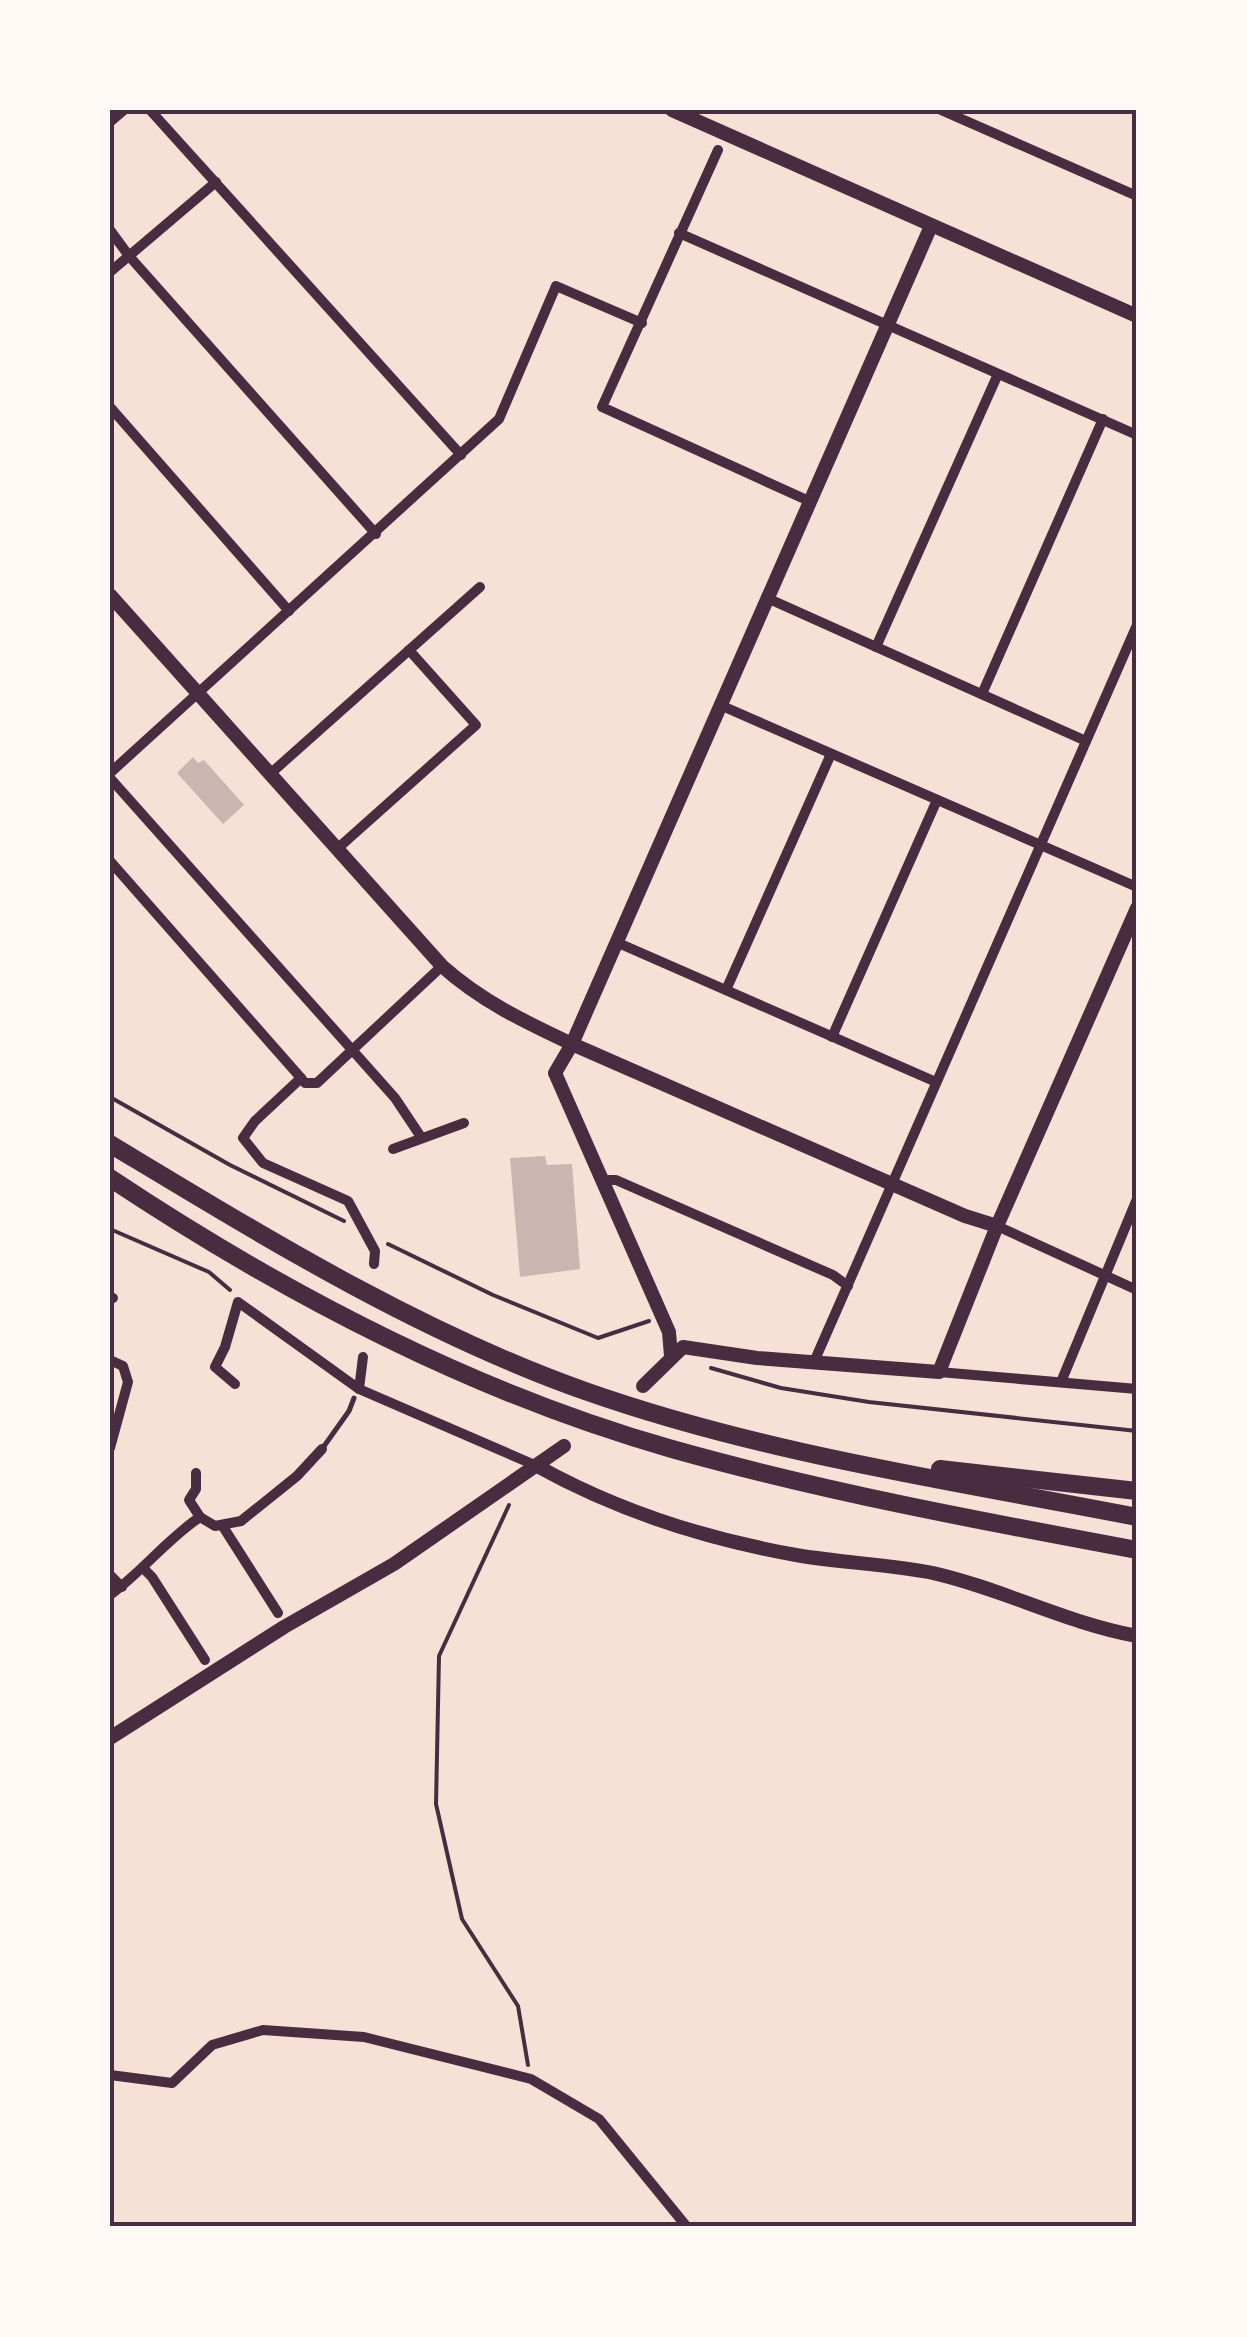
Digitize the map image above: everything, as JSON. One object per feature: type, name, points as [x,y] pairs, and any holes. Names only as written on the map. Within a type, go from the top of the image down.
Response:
[{"type":"highway","points":[[110,1144],[232,1218],[439,1332],[586,1391],[800,1454],[1137,1517]]},
{"type":"highway","points":[[110,1178],[194,1234]]},
{"type":"highway","points":[[110,1189],[258,1272],[405,1347],[564,1412],[670,1448],[829,1490],[1137,1550]]},
{"type":"highway","points":[[800,1454],[1137,1491]]},
{"type":"highway","points":[[1022,1528],[1137,1559]]},
{"type":"street","points":[[110,122],[124,110]]},
{"type":"street","points":[[150,110],[461,455]]},
{"type":"street","points":[[672,110],[1137,316]]},
{"type":"street","points":[[941,110],[1137,196]]},
{"type":"street","points":[[718,150],[602,408],[809,501]]},
{"type":"street","points":[[110,272],[216,182]]},
{"type":"street","points":[[671,1356],[669,1332],[556,1073],[932,226]]},
{"type":"street","points":[[110,230],[376,534]]},
{"type":"street","points":[[679,234],[1137,435]]},
{"type":"street","points":[[421,1137],[395,1098],[110,775],[499,420],[556,286],[642,322]]},
{"type":"street","points":[[876,647],[998,374]]},
{"type":"street","points":[[110,407],[290,611]]},
{"type":"street","points":[[982,694],[1102,419]]},
{"type":"street","points":[[270,774],[480,587]]},
{"type":"street","points":[[110,595],[442,966],[479,996],[572,1044],[1137,1290]]},
{"type":"street","points":[[767,598],[1086,741]]},
{"type":"street","points":[[814,1362],[1137,626]]},
{"type":"street","points":[[337,848],[476,725],[410,650]]},
{"type":"street","points":[[720,705],[1137,887]]},
{"type":"street","points":[[726,990],[831,754]]},
{"type":"street","points":[[832,1037],[937,800]]},
{"type":"street","points":[[110,861],[305,1082],[317,1083],[442,966]]},
{"type":"street","points":[[939,1372],[997,1226],[1137,908]]},
{"type":"street","points":[[616,942],[936,1082]]},
{"type":"street","points":[[301,1078],[255,1121],[244,1138],[263,1163],[348,1201],[376,1250],[374,1264]]},
{"type":"street","points":[[392,1149],[464,1124]]},
{"type":"street","points":[[602,1180],[616,1180],[833,1275],[848,1286]]},
{"type":"street","points":[[1061,1382],[1137,1199]]},
{"type":"street","points":[[235,1384],[214,1367],[225,1346],[238,1302],[357,1394],[537,1466],[584,1492],[678,1526],[796,1555],[932,1573],[998,1591],[1085,1624],[1137,1636]]},
{"type":"street","points":[[643,1386],[683,1347],[702,1347],[757,1358],[869,1364],[1137,1389]]},
{"type":"street","points":[[357,1394],[363,1356]]},
{"type":"street","points":[[110,1360],[123,1366],[128,1382],[110,1448]]},
{"type":"street","points":[[110,1738],[284,1626],[394,1564],[564,1446]]},
{"type":"street","points":[[196,1472],[196,1489],[190,1500],[200,1518],[214,1526],[222,1525],[241,1521],[298,1476],[322,1449]]},
{"type":"street","points":[[110,1595],[147,1572],[179,1532],[200,1518]]},
{"type":"street","points":[[222,1525],[278,1614]]},
{"type":"street","points":[[147,1572],[205,1660]]},
{"type":"street","points":[[110,1574],[122,1587]]},
{"type":"street","points":[[110,2075],[172,2083],[212,2046],[263,2030],[364,2037],[530,2079],[599,2119],[687,2227]]},
{"type":"lane","points":[[322,1449],[350,1411],[357,1394]]},
{"type":"path","points":[[110,1097],[247,1174],[493,1295],[598,1338],[648,1321]]},
{"type":"path","points":[[110,1229],[209,1272],[232,1292]]},
{"type":"path","points":[[698,1361],[715,1370],[781,1388],[986,1417],[1137,1430]]},
{"type":"path","points":[[508,1487],[508,1508],[439,1656],[436,1804],[462,1919],[518,2006],[530,2079]]},
{"type":"building","points":[[193,757],[198,763],[204,760],[244,805],[223,824],[177,773]]},
{"type":"building","points":[[545,1156],[547,1165],[572,1164],[580,1269],[520,1277],[510,1158]]}]
